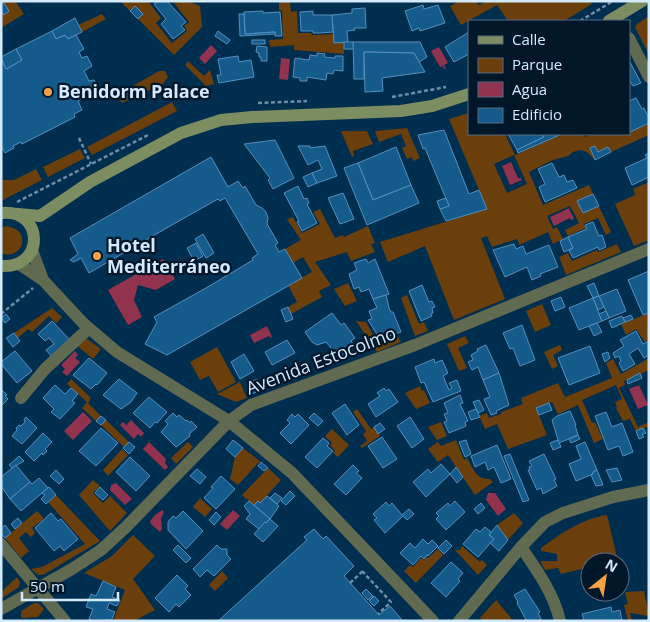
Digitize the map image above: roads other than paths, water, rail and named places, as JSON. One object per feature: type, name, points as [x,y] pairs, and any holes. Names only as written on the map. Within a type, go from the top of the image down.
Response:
[{"type":"street","points":[[616,20],[642,1]]},
{"type":"street","points":[[630,40],[649,77]]},
{"type":"street","points":[[1,266],[19,264],[26,259],[32,250],[34,234],[40,216],[90,182],[181,133],[221,120],[401,110],[432,106],[468,94]]},
{"type":"street","points":[[1,213],[9,212],[40,216]]},
{"type":"street","points":[[18,214],[26,219],[34,234]]},
{"type":"street","name":"Avenida Estocolmo","points":[[1,609],[72,569],[112,540],[229,420],[251,405],[415,345],[649,249]]},
{"type":"street","points":[[32,250],[43,280]]},
{"type":"street","points":[[19,264],[43,280],[88,329],[117,352],[229,420],[292,473],[434,621]]},
{"type":"street","points":[[22,398],[45,369],[88,329]]},
{"type":"street","points":[[459,621],[521,547],[545,522],[563,513],[614,497],[649,490]]},
{"type":"street","points":[[1,544],[64,621]]},
{"type":"street","points":[[521,547],[534,565],[557,606],[560,621]]},
{"type":"water","points":[[211,45],[217,51],[205,64],[199,58]]},
{"type":"water","points":[[439,47],[448,63],[444,65],[446,68],[444,69],[443,66],[440,67],[431,51]]},
{"type":"water","points":[[281,58],[290,59],[288,80],[279,79]]},
{"type":"water","points":[[511,162],[518,178],[522,180],[510,185],[502,166]]},
{"type":"water","points":[[569,208],[574,219],[571,220],[570,218],[554,226],[550,217]]},
{"type":"water","points":[[163,259],[175,279],[156,290],[138,285],[134,300],[142,317],[128,325],[108,290]]},
{"type":"water","points":[[267,326],[272,337],[270,338],[269,336],[254,343],[250,335]]},
{"type":"water","points":[[75,351],[78,355],[75,358],[80,362],[67,376],[62,372],[65,369],[61,365]]},
{"type":"water","points":[[639,385],[648,405],[638,409],[629,389]]},
{"type":"water","points":[[83,412],[92,421],[73,440],[64,431]]},
{"type":"water","points":[[131,420],[144,433],[141,437],[138,434],[134,439],[120,425],[123,422],[128,426],[127,424]]},
{"type":"water","points":[[149,442],[166,459],[165,463],[168,467],[165,470],[143,449]]},
{"type":"water","points":[[116,483],[132,499],[125,505],[110,490],[111,485]]},
{"type":"water","points":[[488,493],[495,493],[506,509],[498,516],[486,500]]},
{"type":"water","points":[[162,510],[164,512],[161,519],[162,529],[160,532],[150,521]]},
{"type":"water","points":[[233,510],[240,516],[227,530],[220,524]]},
{"type":"place","name":"Benidorm Palace","points":[[48,92]]},
{"type":"place","name":"Hotel Mediterráneo","points":[[97,256]]}]
